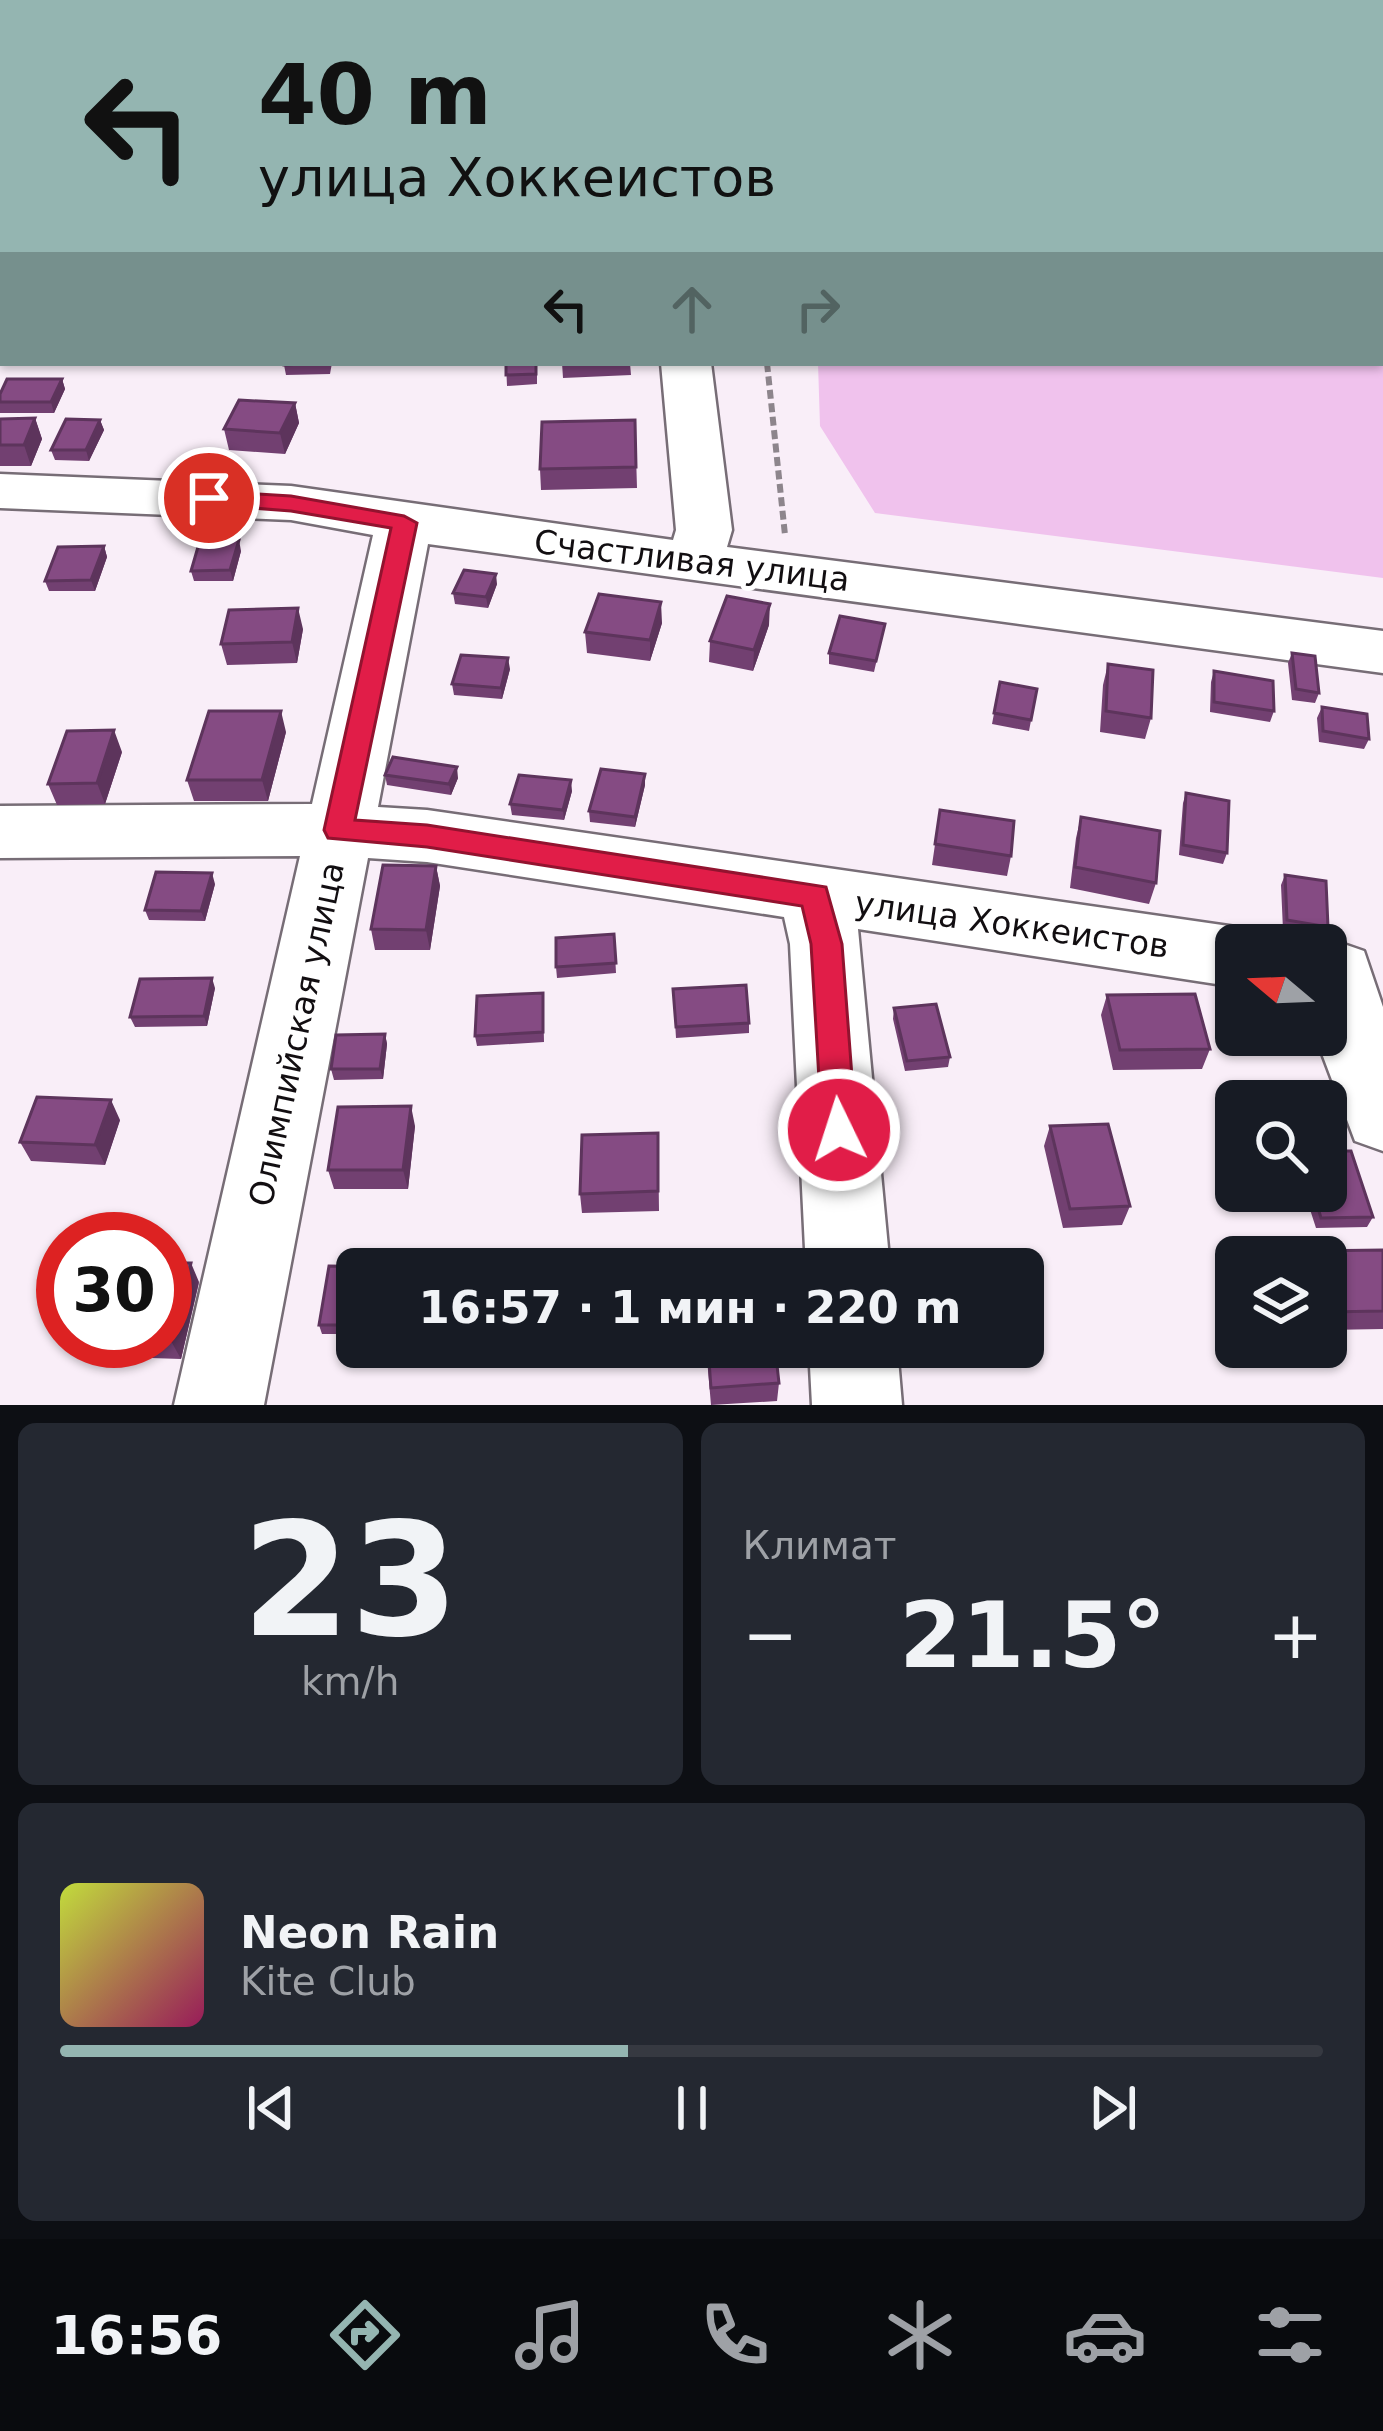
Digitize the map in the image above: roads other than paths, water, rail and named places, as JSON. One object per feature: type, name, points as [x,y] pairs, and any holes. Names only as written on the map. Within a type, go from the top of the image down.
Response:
[{"type":"street","points":[[686,366],[704,530],[695,560]]},
{"type":"street","name":"Счастливая улица","points":[[0,490],[291,503],[404,523],[1383,652]]},
{"type":"street","name":"Олимпийская улица","points":[[219,1405],[404,523]]},
{"type":"street","name":"улица Хоккеистов","points":[[0,832],[339,830],[427,836],[1215,954]]},
{"type":"street","points":[[815,896],[826,944],[847,1248]]},
{"type":"street","points":[[1349,973],[1349,1023],[1383,1116]]},
{"type":"street","points":[[854,1368],[857,1405]]}]
